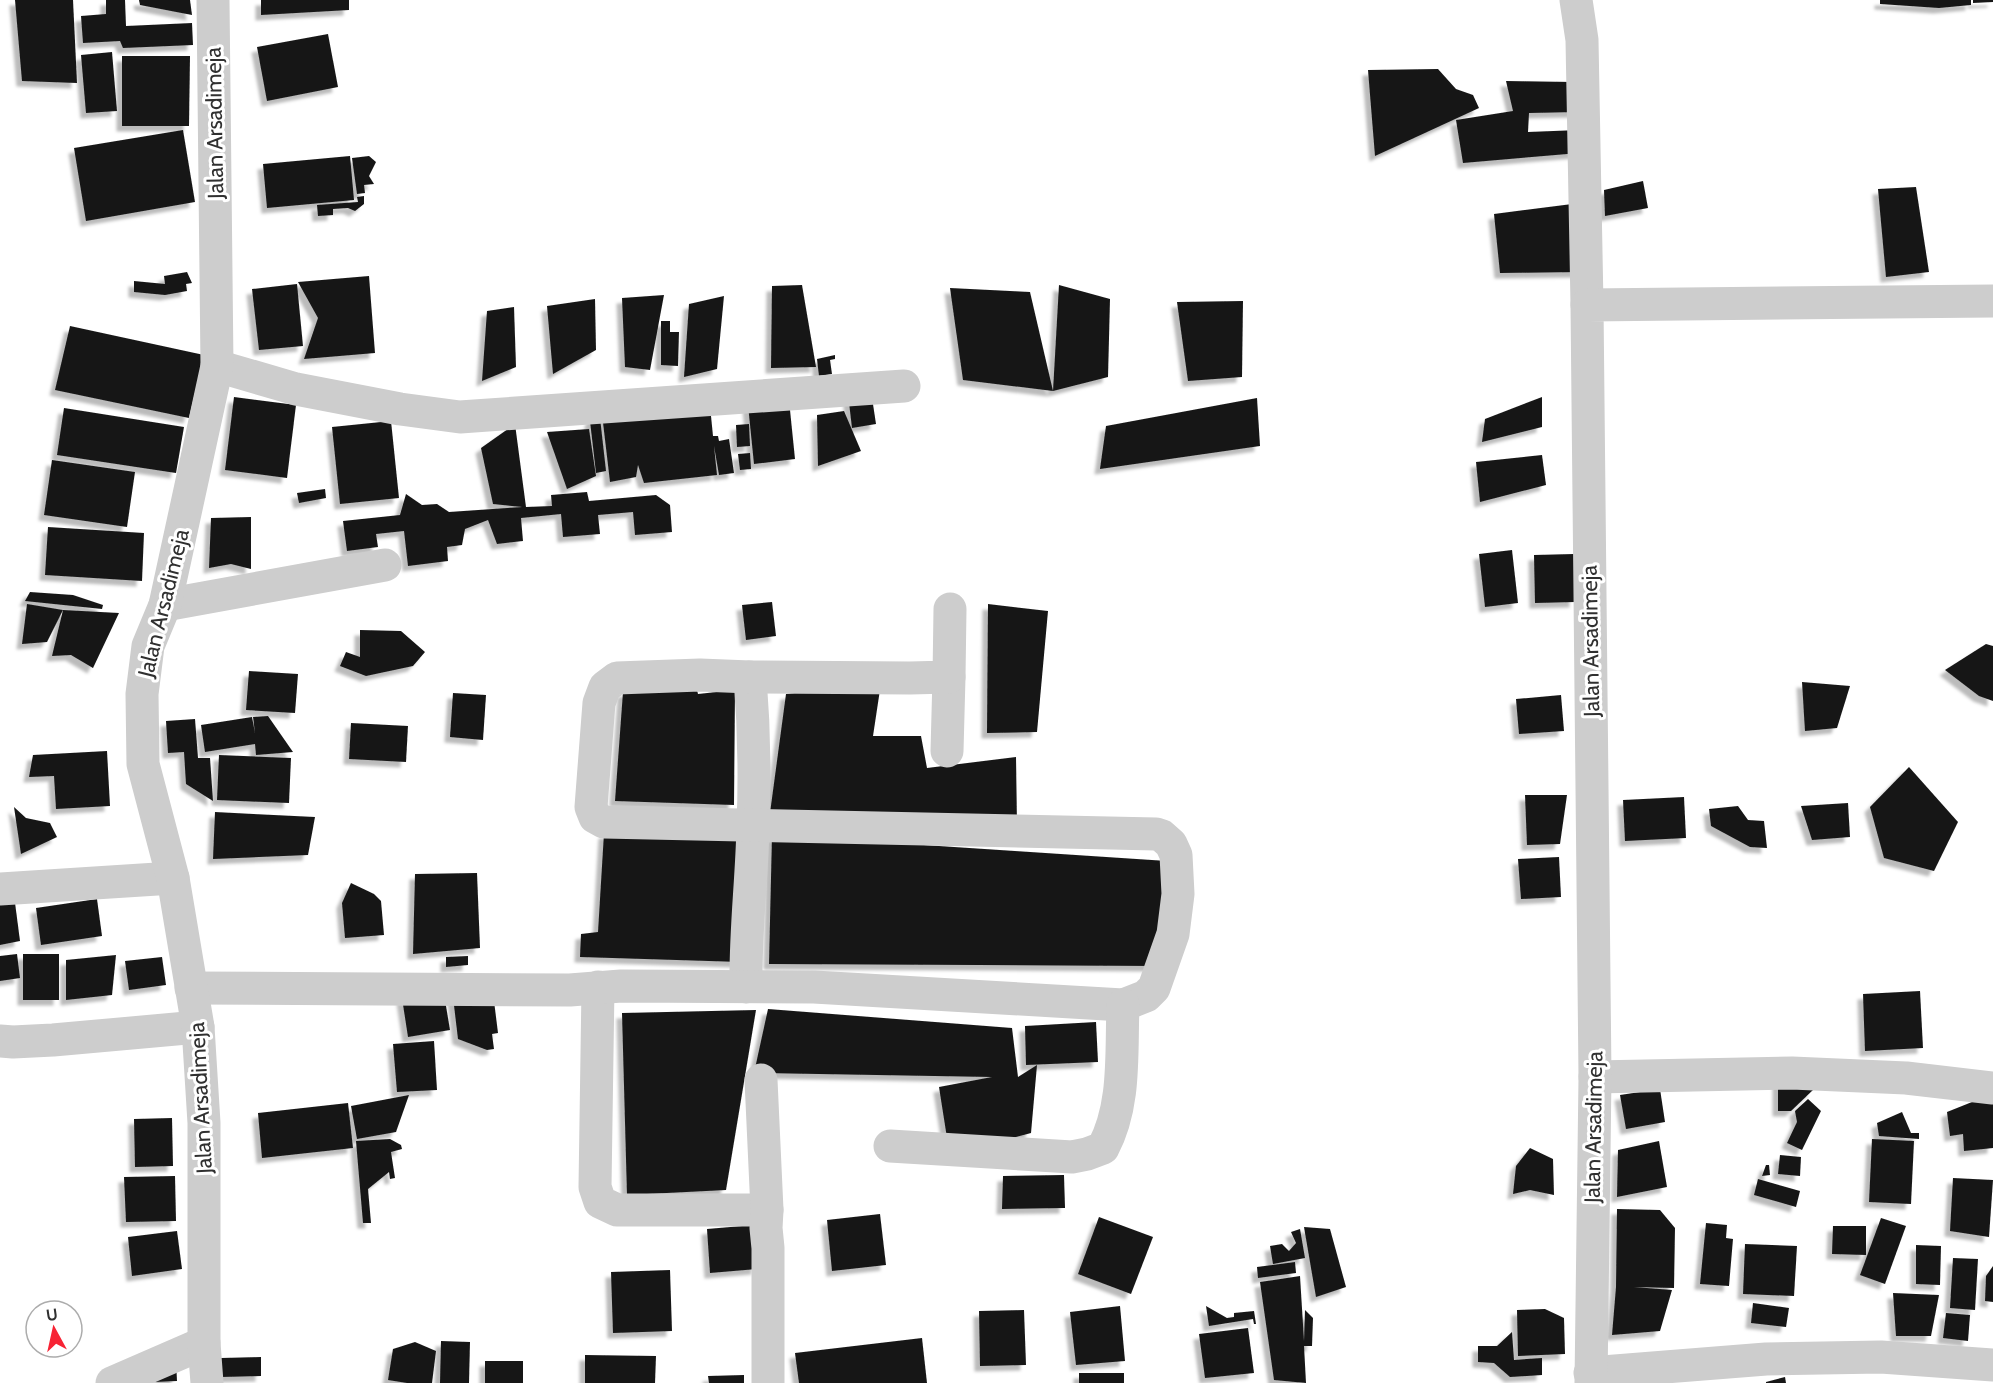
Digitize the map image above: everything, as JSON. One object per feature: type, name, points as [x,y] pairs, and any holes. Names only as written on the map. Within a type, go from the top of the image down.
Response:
[{"type":"street","name":"Jalan Arsadimeja","points":[[207,1383],[204,1343],[204,1123],[198,1027],[173,878],[143,764],[142,694],[148,646],[165,604],[217,366],[213,0]]},
{"type":"street","name":"Jalan Arsadimeja","points":[[1576,0],[1582,40],[1587,305],[1595,1077],[1590,1378]]},
{"type":"street","points":[[1587,305],[1993,302]]},
{"type":"street","points":[[217,366],[296,389],[400,409],[460,417],[904,386]]},
{"type":"street","points":[[165,604],[386,564]]},
{"type":"street","points":[[947,751],[950,609]]},
{"type":"street","points":[[191,988],[570,990],[598,987],[814,987],[1123,1005],[1146,996],[1154,988],[1173,934],[1178,894],[1176,855],[1171,844],[1162,836],[1156,834],[604,822],[595,817],[591,807],[598,703],[605,687],[617,678],[700,675],[910,678],[949,676]]},
{"type":"street","points":[[746,987],[753,825],[750,677]]},
{"type":"street","points":[[0,889],[173,878]]},
{"type":"street","points":[[598,987],[595,1187],[600,1202],[617,1210],[767,1210]]},
{"type":"street","points":[[890,1146],[1072,1156],[1087,1154],[1103,1148],[1115,1120],[1120,1094],[1123,1005]]},
{"type":"street","points":[[0,1041],[53,1040],[198,1027]]},
{"type":"street","points":[[1595,1077],[1792,1073],[1906,1078],[1993,1088]]},
{"type":"street","points":[[761,1080],[768,1248],[768,1383]]},
{"type":"street","points":[[112,1383],[204,1343]]},
{"type":"street","points":[[1590,1378],[1789,1358],[1881,1357],[1993,1365]]},
{"type":"building","points":[[15,0],[73,0],[77,83],[22,81]]},
{"type":"building","points":[[106,0],[125,0],[126,26],[192,23],[193,45],[123,48],[120,41],[83,43],[81,16],[106,14]]},
{"type":"building","points":[[139,0],[190,0],[192,15],[140,5]]},
{"type":"building","points":[[261,0],[349,0],[349,10],[261,15]]},
{"type":"building","points":[[1880,0],[1971,0],[1971,5],[1939,8],[1880,4]]},
{"type":"building","points":[[1973,0],[1993,0],[1993,2],[1973,3]]},
{"type":"building","points":[[328,34],[338,87],[267,101],[257,47]]},
{"type":"building","points":[[112,52],[117,111],[86,113],[81,55]]},
{"type":"building","points":[[122,56],[190,56],[189,126],[122,126]]},
{"type":"building","points":[[1438,69],[1456,89],[1473,95],[1479,108],[1375,156],[1368,70]]},
{"type":"building","points":[[1506,81],[1573,82],[1578,112],[1529,113],[1528,132],[1579,130],[1579,153],[1463,163],[1456,120],[1513,111]]},
{"type":"building","points":[[183,130],[195,202],[86,221],[74,148]]},
{"type":"building","points":[[350,156],[354,200],[267,208],[263,164]]},
{"type":"building","points":[[369,156],[376,162],[369,176],[374,184],[364,185],[365,193],[357,194],[352,158]]},
{"type":"building","points":[[1643,181],[1648,208],[1605,216],[1604,190]]},
{"type":"building","points":[[1916,187],[1929,272],[1886,277],[1878,189]]},
{"type":"building","points":[[364,196],[364,204],[355,211],[348,208],[333,209],[333,215],[318,216],[317,205],[358,202],[357,197]]},
{"type":"building","points":[[1580,203],[1582,272],[1500,273],[1494,214]]},
{"type":"building","points":[[187,272],[192,283],[186,284],[187,291],[165,295],[134,292],[134,281],[165,284],[164,276]]},
{"type":"building","points":[[369,276],[375,353],[304,359],[318,318],[298,282]]},
{"type":"building","points":[[297,284],[303,346],[259,350],[252,289]]},
{"type":"building","points":[[802,285],[816,367],[771,368],[772,286]]},
{"type":"building","points":[[1059,285],[1110,299],[1108,377],[1053,391]]},
{"type":"building","points":[[950,288],[1030,292],[1053,391],[963,380]]},
{"type":"building","points":[[664,295],[650,370],[625,367],[622,298]]},
{"type":"building","points":[[724,296],[717,369],[684,377],[689,304]]},
{"type":"building","points":[[595,299],[596,350],[553,374],[547,306]]},
{"type":"building","points":[[1243,301],[1242,377],[1188,381],[1177,302]]},
{"type":"building","points":[[514,307],[516,367],[482,381],[487,311]]},
{"type":"building","points":[[661,321],[670,321],[670,332],[679,332],[678,366],[661,365]]},
{"type":"building","points":[[70,326],[204,355],[189,418],[55,390]]},
{"type":"building","points":[[835,355],[835,359],[830,360],[832,374],[819,376],[817,359]]},
{"type":"building","points":[[871,391],[876,424],[852,428],[848,394]]},
{"type":"building","points":[[234,397],[296,405],[287,478],[225,470]]},
{"type":"building","points":[[1542,397],[1542,427],[1482,442],[1485,419]]},
{"type":"building","points":[[1257,398],[1260,446],[1100,469],[1106,426]]},
{"type":"building","points":[[748,405],[790,410],[795,459],[754,464]]},
{"type":"building","points":[[710,406],[713,436],[718,436],[719,441],[729,439],[734,473],[719,475],[714,446],[717,475],[644,483],[638,465],[636,477],[610,482],[602,414]]},
{"type":"building","points":[[64,408],[184,427],[176,473],[57,455]]},
{"type":"building","points":[[599,409],[606,471],[596,473],[590,421]]},
{"type":"building","points":[[844,411],[861,451],[818,466],[817,415]]},
{"type":"building","points":[[391,421],[399,498],[340,504],[332,427]]},
{"type":"building","points":[[515,424],[526,507],[552,506],[551,495],[587,492],[589,501],[656,495],[670,505],[672,532],[635,535],[633,512],[598,515],[600,534],[563,537],[561,514],[521,518],[523,541],[497,544],[488,520],[465,529],[462,545],[447,547],[448,561],[408,566],[404,531],[376,534],[378,547],[347,551],[343,521],[400,515],[406,494],[422,505],[437,504],[449,512],[522,507],[493,504],[481,448]]},
{"type":"building","points":[[749,424],[750,446],[737,447],[736,425]]},
{"type":"building","points":[[589,429],[596,476],[567,489],[547,432]]},
{"type":"building","points":[[750,453],[751,469],[740,470],[738,454]]},
{"type":"building","points":[[1542,455],[1546,485],[1480,502],[1476,462]]},
{"type":"building","points":[[52,460],[135,472],[127,527],[44,515]]},
{"type":"building","points":[[325,489],[326,498],[299,503],[297,493]]},
{"type":"building","points":[[251,517],[251,569],[231,564],[209,568],[211,518]]},
{"type":"building","points":[[48,527],[144,533],[142,581],[45,575]]},
{"type":"building","points":[[1512,550],[1518,603],[1485,607],[1479,554]]},
{"type":"building","points":[[1574,554],[1575,602],[1535,603],[1534,555]]},
{"type":"building","points":[[30,592],[73,595],[103,605],[102,609],[25,601]]},
{"type":"building","points":[[772,602],[776,636],[746,640],[742,605]]},
{"type":"building","points":[[27,604],[63,610],[47,642],[22,644]]},
{"type":"building","points":[[988,604],[1048,611],[1037,732],[987,733]]},
{"type":"building","points":[[63,610],[119,613],[93,668],[71,655],[52,656]]},
{"type":"building","points":[[360,630],[401,631],[425,652],[413,666],[366,676],[340,666],[346,652],[360,657]]},
{"type":"building","points":[[1986,644],[1993,646],[1993,701],[1979,696],[1945,670]]},
{"type":"building","points":[[249,671],[298,674],[295,713],[246,710]]},
{"type":"building","points":[[694,678],[698,694],[735,690],[734,805],[615,801],[623,692]]},
{"type":"building","points":[[1802,682],[1850,686],[1837,728],[1805,731]]},
{"type":"building","points":[[881,683],[873,736],[921,736],[927,768],[1016,757],[1017,825],[770,813],[786,694]]},
{"type":"building","points":[[453,693],[486,695],[483,740],[450,737]]},
{"type":"building","points":[[1561,695],[1564,731],[1519,734],[1516,699]]},
{"type":"building","points":[[268,716],[293,752],[256,755],[255,744],[205,752],[201,725],[252,717],[255,733],[253,717]]},
{"type":"building","points":[[195,719],[198,758],[210,758],[213,801],[186,784],[184,752],[168,753],[166,721]]},
{"type":"building","points":[[351,723],[408,726],[406,762],[349,759]]},
{"type":"building","points":[[107,751],[110,806],[56,809],[54,776],[29,777],[33,755]]},
{"type":"building","points":[[219,755],[291,758],[289,803],[217,800]]},
{"type":"building","points":[[1909,767],[1958,822],[1934,871],[1884,858],[1870,807]]},
{"type":"building","points":[[1525,795],[1567,795],[1560,844],[1527,845]]},
{"type":"building","points":[[1684,797],[1686,838],[1625,841],[1623,800]]},
{"type":"building","points":[[1848,803],[1850,837],[1812,840],[1801,806]]},
{"type":"building","points":[[1738,806],[1748,820],[1764,821],[1767,848],[1750,847],[1711,826],[1709,809]]},
{"type":"building","points":[[14,807],[26,818],[50,823],[57,837],[21,854]]},
{"type":"building","points":[[215,812],[315,817],[308,855],[213,859]]},
{"type":"building","points":[[746,832],[741,962],[580,957],[581,934],[598,932],[604,833]]},
{"type":"building","points":[[772,835],[1167,861],[1157,966],[769,964]]},
{"type":"building","points":[[1559,857],[1561,897],[1521,899],[1518,859]]},
{"type":"building","points":[[477,873],[480,948],[413,954],[415,874]]},
{"type":"building","points":[[351,883],[374,894],[381,901],[384,935],[345,938],[342,903]]},
{"type":"building","points":[[0,895],[14,895],[20,941],[0,945]]},
{"type":"building","points":[[97,899],[102,936],[41,945],[36,908]]},
{"type":"building","points":[[17,954],[20,978],[0,981],[0,956]]},
{"type":"building","points":[[23,954],[59,954],[59,1000],[23,1000]]},
{"type":"building","points":[[116,955],[112,995],[66,1000],[66,960]]},
{"type":"building","points":[[468,956],[468,965],[446,967],[446,957]]},
{"type":"building","points":[[162,957],[166,985],[129,990],[125,961]]},
{"type":"building","points":[[1920,991],[1923,1048],[1865,1051],[1863,994]]},
{"type":"building","points":[[493,993],[498,1033],[492,1034],[494,1049],[487,1050],[458,1039],[453,997]]},
{"type":"building","points":[[402,998],[445,1000],[450,1030],[408,1037]]},
{"type":"building","points":[[768,1009],[1012,1028],[1018,1077],[1037,1065],[1031,1133],[1001,1141],[947,1138],[939,1087],[992,1077],[754,1073]]},
{"type":"building","points":[[756,1010],[726,1190],[627,1195],[622,1013]]},
{"type":"building","points":[[1096,1022],[1098,1062],[1026,1065],[1025,1026]]},
{"type":"building","points":[[434,1041],[437,1090],[397,1092],[393,1044]]},
{"type":"building","points":[[1778,1079],[1813,1090],[1791,1111],[1778,1111]]},
{"type":"building","points":[[1660,1089],[1665,1122],[1626,1129],[1620,1095]]},
{"type":"building","points":[[409,1095],[396,1132],[357,1139],[351,1106]]},
{"type":"building","points":[[1982,1098],[1993,1100],[1993,1148],[1964,1151],[1963,1134],[1950,1136],[1947,1112]]},
{"type":"building","points":[[1808,1099],[1821,1111],[1802,1150],[1787,1143],[1797,1122],[1795,1111]]},
{"type":"building","points":[[348,1103],[353,1148],[262,1158],[258,1113]]},
{"type":"building","points":[[1902,1112],[1911,1133],[1919,1133],[1919,1139],[1879,1136],[1877,1123]]},
{"type":"building","points":[[172,1118],[173,1166],[135,1167],[134,1119]]},
{"type":"building","points":[[390,1139],[401,1145],[402,1149],[391,1152],[395,1178],[390,1179],[389,1172],[368,1189],[371,1223],[363,1223],[356,1141]]},
{"type":"building","points":[[1872,1139],[1914,1141],[1911,1204],[1869,1202]]},
{"type":"building","points":[[1659,1141],[1667,1187],[1617,1197],[1618,1150]]},
{"type":"building","points":[[1530,1148],[1553,1159],[1554,1195],[1530,1190],[1513,1194],[1516,1166]]},
{"type":"building","points":[[1780,1155],[1801,1157],[1800,1176],[1778,1174]]},
{"type":"building","points":[[1766,1165],[1769,1165],[1770,1175],[1762,1176]]},
{"type":"building","points":[[1064,1175],[1065,1208],[1002,1209],[1003,1176]]},
{"type":"building","points":[[175,1176],[176,1221],[126,1222],[124,1177]]},
{"type":"building","points":[[1953,1178],[1993,1180],[1989,1237],[1950,1231]]},
{"type":"building","points":[[1758,1179],[1800,1191],[1796,1207],[1754,1195]]},
{"type":"building","points":[[1617,1209],[1660,1210],[1675,1228],[1674,1288],[1634,1287],[1672,1290],[1660,1331],[1612,1335],[1616,1287]]},
{"type":"building","points":[[880,1214],[886,1265],[832,1271],[827,1220]]},
{"type":"building","points":[[1099,1217],[1153,1237],[1131,1294],[1078,1274]]},
{"type":"building","points":[[1881,1218],[1906,1226],[1885,1284],[1860,1275]]},
{"type":"building","points":[[1706,1223],[1727,1225],[1726,1238],[1733,1239],[1729,1286],[1700,1284]]},
{"type":"building","points":[[754,1225],[757,1269],[710,1273],[707,1229]]},
{"type":"building","points":[[1833,1226],[1866,1226],[1866,1255],[1832,1254]]},
{"type":"building","points":[[1304,1227],[1330,1229],[1346,1287],[1316,1297]]},
{"type":"building","points":[[1300,1229],[1305,1258],[1273,1264],[1270,1246],[1282,1244],[1289,1251],[1296,1243],[1291,1232]]},
{"type":"building","points":[[177,1231],[182,1269],[132,1276],[128,1237]]},
{"type":"building","points":[[1745,1244],[1797,1246],[1794,1296],[1743,1294]]},
{"type":"building","points":[[1916,1245],[1941,1246],[1940,1285],[1916,1284]]},
{"type":"building","points":[[1953,1258],[1978,1259],[1975,1310],[1950,1308]]},
{"type":"building","points":[[1295,1262],[1296,1273],[1258,1278],[1257,1267]]},
{"type":"building","points":[[1993,1266],[1993,1302],[1985,1301],[1986,1276]]},
{"type":"building","points":[[670,1270],[672,1331],[613,1333],[611,1272]]},
{"type":"building","points":[[1300,1276],[1304,1341],[1305,1310],[1313,1318],[1312,1346],[1304,1346],[1306,1383],[1274,1380],[1260,1282]]},
{"type":"building","points":[[1893,1293],[1939,1295],[1931,1336],[1896,1336]]},
{"type":"building","points":[[1753,1303],[1789,1308],[1786,1327],[1751,1323]]},
{"type":"building","points":[[1120,1306],[1125,1361],[1076,1365],[1070,1312]]},
{"type":"building","points":[[1206,1306],[1227,1318],[1234,1317],[1234,1313],[1254,1311],[1256,1324],[1253,1319],[1209,1326]]},
{"type":"building","points":[[1545,1309],[1564,1318],[1565,1354],[1518,1356],[1517,1310]]},
{"type":"building","points":[[1024,1310],[1026,1365],[980,1366],[979,1311]]},
{"type":"building","points":[[1946,1313],[1970,1315],[1968,1341],[1943,1338]]},
{"type":"building","points":[[1248,1328],[1254,1373],[1205,1378],[1199,1334]]},
{"type":"building","points":[[1512,1332],[1514,1360],[1542,1358],[1542,1375],[1510,1377],[1494,1363],[1478,1362],[1478,1346],[1497,1346]]},
{"type":"building","points":[[922,1338],[927,1383],[799,1383],[795,1353]]},
{"type":"building","points":[[441,1341],[470,1342],[469,1383],[440,1383]]},
{"type":"building","points":[[415,1342],[436,1351],[432,1383],[388,1380],[393,1349]]},
{"type":"building","points":[[585,1355],[656,1356],[655,1383],[585,1383]]},
{"type":"building","points":[[261,1357],[261,1376],[221,1377],[221,1358]]},
{"type":"building","points":[[176,1361],[177,1381],[154,1382]]},
{"type":"building","points":[[485,1361],[523,1361],[523,1383],[485,1383]]},
{"type":"building","points":[[1079,1373],[1124,1373],[1124,1383],[1079,1383]]},
{"type":"building","points":[[744,1375],[744,1383],[709,1383],[708,1376]]},
{"type":"building","points":[[1785,1377],[1786,1383],[1766,1383],[1766,1382]]}]
